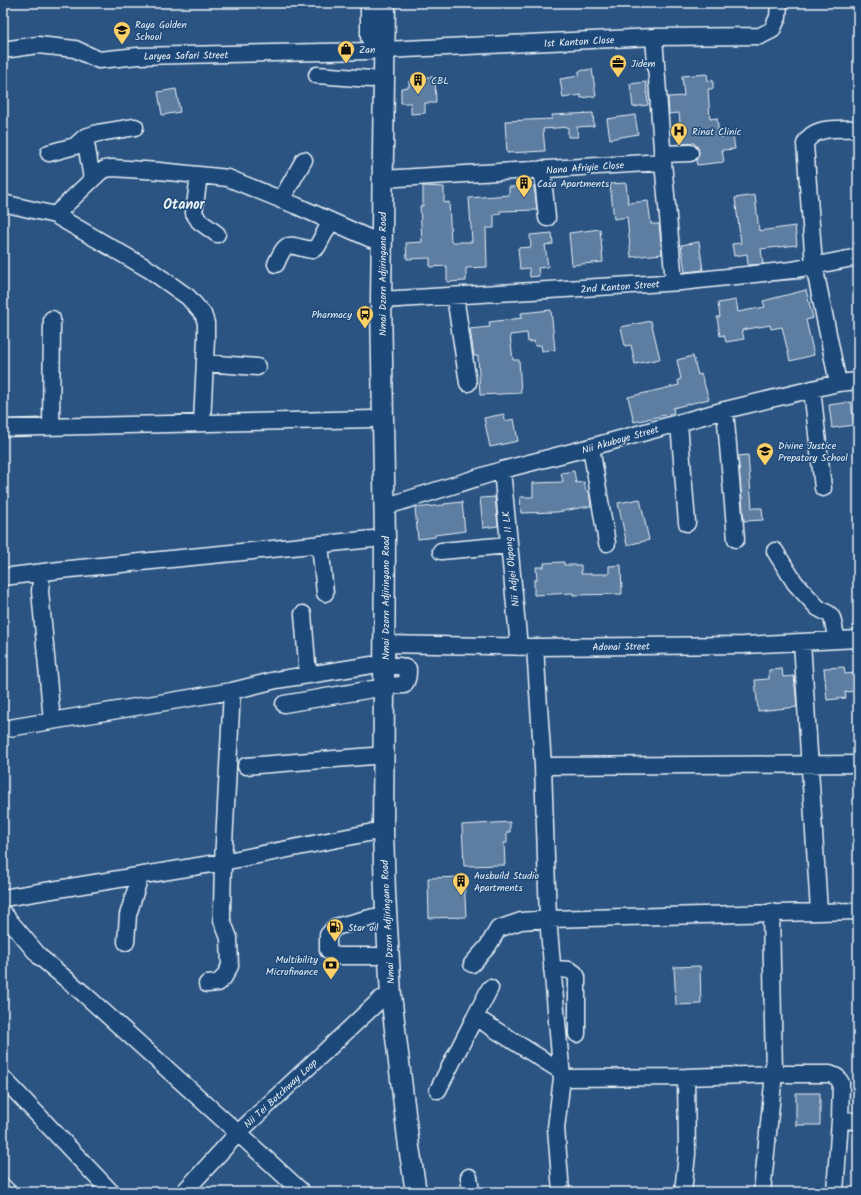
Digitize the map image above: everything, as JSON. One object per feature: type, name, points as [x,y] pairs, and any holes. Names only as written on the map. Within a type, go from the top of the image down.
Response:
[{"type":"main road","name":"Nmai Dzorn Adjiringano Road","points":[[371,3],[378,51],[382,179],[381,300],[384,419],[384,507],[378,572],[378,688],[388,954],[404,1148],[404,1192]]},
{"type":"main road","name":"Nmai Dzorn Adjiringano Road","points":[[378,665],[384,644],[378,572],[373,539],[371,79],[378,51],[385,3]]},
{"type":"main road","name":"Nmai Dzorn Adjiringano Road","points":[[378,688],[373,756],[374,917],[381,999],[404,1148],[416,1192]]},
{"type":"street","name":"1st Kanton Close","points":[[378,51],[654,37],[760,36],[772,30],[778,17],[779,3]]},
{"type":"street","points":[[654,37],[662,158],[674,282]]},
{"type":"street","name":"Laryea Safari Street","points":[[3,50],[38,45],[75,49],[99,60],[138,56],[378,51]]},
{"type":"street","points":[[317,75],[371,79]]},
{"type":"street","points":[[49,153],[75,146],[85,138],[98,133],[135,127]]},
{"type":"street","points":[[838,383],[814,265],[805,144],[808,138],[821,130],[858,129]]},
{"type":"street","points":[[85,138],[92,179]]},
{"type":"street","name":"Nana Afriyie Close","points":[[382,179],[542,169],[662,158],[690,153]]},
{"type":"street","points":[[281,200],[304,160]]},
{"type":"street","points":[[54,214],[100,172],[112,168],[159,171],[228,178],[371,239]]},
{"type":"street","points":[[542,169],[547,218]]},
{"type":"street","points":[[199,175],[194,213],[199,220],[217,234]]},
{"type":"street","points":[[3,203],[54,214],[150,270],[188,297],[203,314],[206,324],[202,423]]},
{"type":"street","points":[[276,264],[281,250],[290,244],[312,250],[317,246],[331,221]]},
{"type":"street","name":"2nd Kanton Street","points":[[381,300],[674,282],[792,270],[858,257]]},
{"type":"street","points":[[455,296],[468,383]]},
{"type":"street","points":[[51,427],[52,319]]},
{"type":"street","points":[[205,363],[257,367]]},
{"type":"street","name":"Nii Akuboye Street","points":[[384,507],[502,470],[725,410],[838,383],[858,381]]},
{"type":"street","points":[[812,389],[823,488]]},
{"type":"street","points":[[725,410],[736,539]]},
{"type":"street","points":[[3,428],[372,419]]},
{"type":"street","points":[[679,423],[686,523]]},
{"type":"street","points":[[591,447],[607,543]]},
{"type":"street","name":"Nii Adjei Okpong II LK","points":[[502,470],[519,647]]},
{"type":"street","points":[[3,577],[373,539]]},
{"type":"street","points":[[320,544],[325,593]]},
{"type":"street","points":[[441,551],[509,545]]},
{"type":"street","points":[[776,551],[795,584],[818,608],[829,614],[832,618],[837,640]]},
{"type":"street","points":[[42,572],[40,591],[52,721]]},
{"type":"street","points":[[303,614],[308,675]]},
{"type":"street","name":"Adonai Street","points":[[384,644],[519,647],[744,645],[858,638]]},
{"type":"street","points":[[802,642],[819,911]]},
{"type":"street","points":[[536,647],[543,766],[548,919],[562,1075],[556,1128],[562,1192]]},
{"type":"street","points":[[3,729],[232,691],[276,680],[378,665]]},
{"type":"street","points":[[284,704],[378,688]]},
{"type":"street","points":[[207,984],[218,983],[224,977],[230,966],[229,938],[222,920],[222,862],[232,691]]},
{"type":"street","points":[[246,766],[373,756]]},
{"type":"street","points":[[543,766],[858,764]]},
{"type":"street","points":[[3,898],[222,862],[373,832]]},
{"type":"street","points":[[126,942],[128,915],[140,876]]},
{"type":"street","points":[[472,964],[488,946],[498,929],[520,921],[771,912],[858,911]]},
{"type":"street","points":[[762,1192],[774,1074],[771,912]]},
{"type":"street","points":[[3,913],[40,957],[84,994],[302,1192]]},
{"type":"street","points":[[374,917],[335,927],[328,935],[328,950],[337,956],[377,956]]},
{"type":"street","points":[[552,969],[570,970],[574,972],[577,977],[577,1034]]},
{"type":"street","points":[[438,1090],[490,988]]},
{"type":"street","name":"Nii Tei Botchway Loop","points":[[184,1192],[238,1133],[381,999]]},
{"type":"street","points":[[475,1017],[562,1075],[686,1077],[830,1074],[837,1077],[841,1084],[835,1192]]},
{"type":"street","points":[[683,1192],[687,1154],[686,1077]]},
{"type":"street","points":[[3,1078],[111,1192]]},
{"type":"street","points":[[840,1120],[858,1121]]},
{"type":"street","points":[[3,1187],[8,1192]]},
{"type":"building","points":[[592,69],[596,96],[581,98],[581,95],[563,98],[560,79],[579,76],[579,71]]},
{"type":"building","points":[[707,74],[708,81],[713,80],[713,89],[708,89],[710,119],[717,118],[719,137],[733,135],[735,149],[722,150],[724,162],[697,165],[696,160],[699,153],[698,148],[694,143],[682,144],[679,113],[669,114],[668,97],[684,96],[682,76]]},
{"type":"building","name":"CBL","points":[[420,77],[435,77],[436,103],[425,103],[425,113],[411,114],[411,103],[401,103],[401,88],[409,87],[409,81],[421,80]]},
{"type":"building","points":[[646,82],[648,105],[633,107],[630,84]]},
{"type":"building","points":[[176,89],[180,112],[162,115],[158,92]]},
{"type":"building","points":[[593,113],[594,126],[577,127],[578,137],[568,137],[568,127],[543,129],[545,151],[507,153],[505,121],[552,119],[552,115]]},
{"type":"building","points":[[635,115],[638,134],[610,139],[607,119]]},
{"type":"building","points":[[626,183],[628,203],[648,201],[651,224],[659,224],[662,254],[631,257],[627,217],[614,219],[610,184]]},
{"type":"building","points":[[423,186],[444,187],[444,203],[449,202],[451,242],[472,242],[469,198],[509,195],[509,187],[534,186],[537,210],[500,211],[500,214],[494,215],[494,228],[486,228],[487,267],[466,268],[466,281],[447,282],[447,266],[430,267],[430,258],[407,259],[406,243],[422,242],[420,206],[423,206]]},
{"type":"building","points":[[755,195],[759,231],[795,226],[797,245],[761,249],[763,264],[748,265],[747,254],[734,256],[732,244],[741,243],[735,198]]},
{"type":"building","points":[[600,229],[603,262],[572,265],[569,233]]},
{"type":"building","points":[[552,233],[553,244],[545,245],[548,267],[538,268],[539,276],[530,277],[529,268],[520,269],[518,248],[531,247],[530,235]]},
{"type":"building","points":[[699,242],[703,270],[685,272],[681,245]]},
{"type":"building","points":[[806,290],[813,318],[806,320],[814,355],[790,361],[782,327],[771,329],[770,325],[742,330],[744,339],[726,342],[724,335],[720,336],[717,317],[720,317],[718,303],[736,300],[738,312],[765,307],[763,301]]},
{"type":"building","points":[[551,310],[555,350],[542,351],[541,345],[535,346],[534,341],[528,342],[527,333],[510,335],[513,360],[519,360],[521,393],[480,395],[478,356],[474,356],[470,329],[490,327],[489,322],[522,318],[521,313]]},
{"type":"building","points":[[651,321],[660,359],[635,364],[631,345],[625,346],[621,327]]},
{"type":"building","points":[[693,356],[698,375],[701,374],[709,399],[673,408],[674,413],[634,422],[628,397],[679,385],[678,380],[681,379],[677,360]]},
{"type":"building","points":[[851,402],[854,425],[832,428],[829,405]]},
{"type":"building","points":[[504,414],[505,421],[514,419],[518,441],[490,447],[484,418]]},
{"type":"building","points":[[748,455],[752,508],[762,508],[763,520],[744,521],[738,456]]},
{"type":"building","points":[[574,471],[576,483],[584,482],[586,491],[589,491],[591,506],[557,512],[521,513],[520,497],[533,497],[533,483],[563,482],[561,473]]},
{"type":"building","points":[[495,497],[498,526],[483,528],[480,498]]},
{"type":"building","points":[[640,499],[649,540],[627,545],[618,503]]},
{"type":"building","points":[[462,502],[465,531],[418,539],[415,508]]},
{"type":"building","points":[[564,562],[564,565],[581,565],[581,574],[609,574],[609,566],[621,565],[622,594],[573,595],[573,593],[534,595],[534,580],[537,580],[536,567],[544,567],[544,563]]},
{"type":"building","points":[[844,667],[845,674],[855,673],[857,691],[845,692],[846,698],[827,700],[824,668]]},
{"type":"building","points":[[782,669],[783,677],[794,676],[797,707],[758,711],[755,680],[769,679],[769,670]]},
{"type":"building","points":[[510,822],[510,832],[507,832],[507,843],[504,843],[505,865],[464,866],[462,825]]},
{"type":"building","name":"Ausbuild Studio Apartments","points":[[464,877],[466,917],[429,918],[428,878]]},
{"type":"building","points":[[700,966],[701,1004],[676,1005],[674,967]]},
{"type":"building","points":[[796,1093],[820,1093],[820,1125],[796,1125]]},
{"type":"waterway","points":[[762,281],[804,278]]},
{"type":"waterway","points":[[387,308],[410,306]]},
{"type":"place","name":"Raya Golden School","points":[[122,45]]},
{"type":"place","name":"Zan","points":[[346,64]]},
{"type":"place","name":"Jidem","points":[[618,78]]},
{"type":"place","name":"CBL","points":[[418,95]]},
{"type":"place","name":"Rinat Clinic","points":[[679,146]]},
{"type":"place","name":"Casa Apartments","points":[[524,198]]},
{"type":"place","name":"Pharmacy","points":[[365,329]]},
{"type":"place","name":"Divine Justice Prepatory School","points":[[765,466]]},
{"type":"place","name":"Ausbuild Studio Apartments","points":[[461,896]]},
{"type":"place","name":"Star oil","points":[[335,942]]},
{"type":"place","name":"Multibility Microfinance","points":[[331,980]]},
{"type":"district","name":"Otanor","points":[[184,204]]}]
